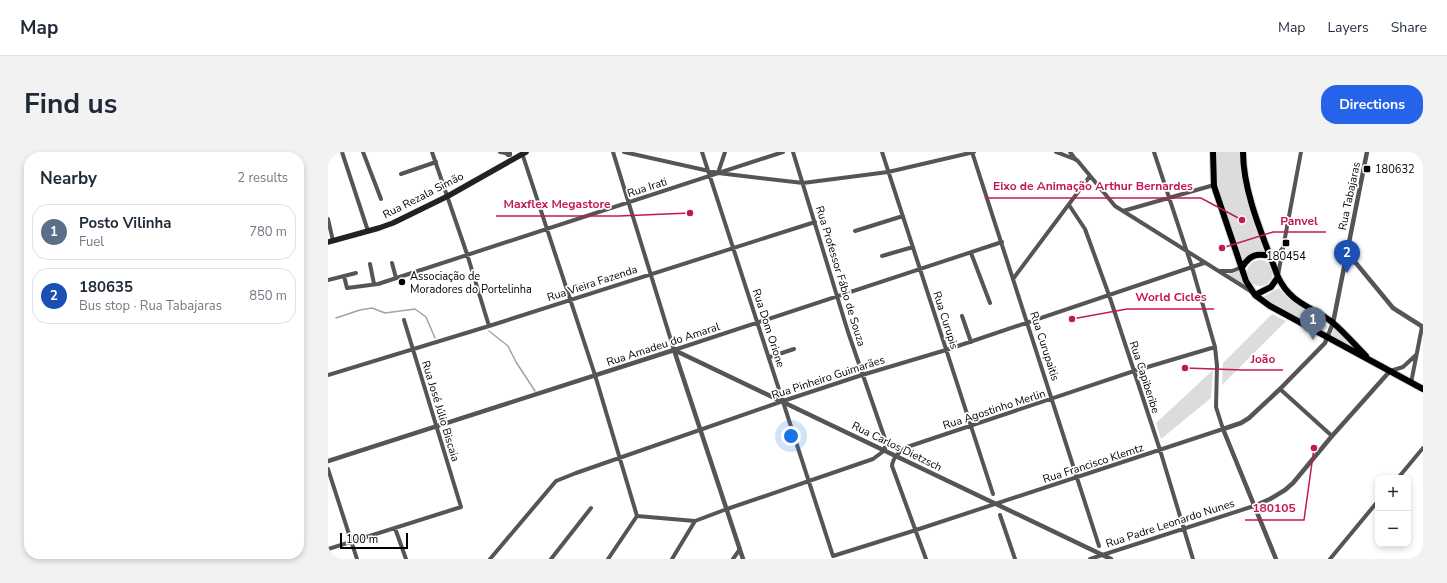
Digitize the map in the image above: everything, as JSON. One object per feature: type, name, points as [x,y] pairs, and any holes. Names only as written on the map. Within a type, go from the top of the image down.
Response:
[{"type":"main road","name":"Rua Rezala Simão","points":[[330,241],[393,223],[448,196],[525,152]]},
{"type":"main road","points":[[1213,152],[1214,185],[1246,281],[1255,295],[1270,306],[1423,389]]},
{"type":"main road","points":[[1242,152],[1242,166],[1246,186],[1282,286],[1293,298],[1333,323],[1370,360]]},
{"type":"main road","points":[[1242,267],[1247,259],[1252,256],[1270,256]]},
{"type":"main road","points":[[1255,295],[1271,287],[1278,278]]},
{"type":"street","points":[[342,152],[368,231]]},
{"type":"street","points":[[364,152],[381,199]]},
{"type":"street","points":[[432,152],[448,196],[489,326]]},
{"type":"street","points":[[500,152],[508,153]]},
{"type":"street","points":[[525,152],[547,229],[621,458],[637,516],[608,559]]},
{"type":"street","points":[[613,152],[674,350],[743,559]]},
{"type":"street","points":[[624,152],[718,173],[803,183],[888,172],[973,152]]},
{"type":"street","name":"Rua Dom Orione","points":[[702,152],[770,357],[833,556]]},
{"type":"street","points":[[718,173],[725,152]]},
{"type":"street","name":"Rua Irati","points":[[344,276],[347,288],[374,284],[396,278],[783,152]]},
{"type":"street","name":"Rua Professor Fábio de Souza","points":[[793,152],[862,375],[885,439],[885,450]]},
{"type":"street","name":"Rua Curupis","points":[[882,152],[993,494]]},
{"type":"street","name":"Rua Curupaitis","points":[[973,152],[1099,546]]},
{"type":"street","points":[[1056,152],[1077,160]]},
{"type":"street","points":[[1070,152],[1115,206],[1255,295]]},
{"type":"street","points":[[1154,152],[1192,267],[1215,347],[1218,366],[1216,407],[1223,429],[1276,559]]},
{"type":"street","points":[[1278,278],[1282,247],[1301,152]]},
{"type":"street","name":"Rua Tabajaras","points":[[1328,338],[1333,323],[1346,251],[1367,152]]},
{"type":"street","points":[[401,174],[436,162]]},
{"type":"street","points":[[1014,279],[1090,176]]},
{"type":"street","points":[[1123,211],[1214,185]]},
{"type":"street","name":"Rua Capiberibe","points":[[1069,205],[1085,229],[1110,295],[1160,450],[1192,559]]},
{"type":"street","points":[[855,231],[903,216]]},
{"type":"street","points":[[328,219],[330,241]]},
{"type":"street","name":"Rua Vieira Fazenda","points":[[328,375],[412,348],[489,326],[650,273],[815,222]]},
{"type":"street","name":"Rua Amadeu do Amaral","points":[[328,461],[758,323],[1002,242]]},
{"type":"street","points":[[882,256],[913,247]]},
{"type":"street","points":[[1270,256],[1278,254],[1282,247]]},
{"type":"street","points":[[1346,251],[1393,308],[1423,325],[1411,383]]},
{"type":"street","points":[[971,253],[990,303]]},
{"type":"street","points":[[392,263],[396,278]]},
{"type":"street","name":"Rua Pinheiro Guimarães","points":[[490,559],[556,481],[783,401],[971,342],[1204,263]]},
{"type":"street","points":[[370,264],[374,284]]},
{"type":"street","points":[[1217,270],[1224,272],[1242,267]]},
{"type":"street","points":[[328,280],[356,272]]},
{"type":"street","points":[[962,316],[971,342]]},
{"type":"street","name":"Rua José Júlio Biscaia","points":[[395,528],[461,507],[404,320]]},
{"type":"street","name":"Rua Francisco Klemtz","points":[[833,556],[1241,423],[1249,418],[1280,389],[1325,343],[1328,338]]},
{"type":"street","name":"Rua Agostinho Merlin","points":[[896,456],[907,447],[1134,371],[1215,347]]},
{"type":"street","points":[[770,357],[794,349]]},
{"type":"street","name":"Rua Carlos Dietzsch","points":[[674,350],[1111,559]]},
{"type":"street","points":[[1390,371],[1403,367],[1417,355]]},
{"type":"street","name":"Rua Padre Leonardo Nunes","points":[[1090,559],[1254,506],[1285,490],[1390,371]]},
{"type":"street","points":[[1280,389],[1332,436]]},
{"type":"street","points":[[1400,475],[1423,448]]},
{"type":"street","points":[[637,516],[695,521],[873,459],[885,450]]},
{"type":"street","points":[[896,456],[892,466],[926,559]]},
{"type":"street","points":[[328,469],[357,559]]},
{"type":"street","points":[[1330,559],[1375,506]]},
{"type":"street","points":[[551,559],[591,508]]},
{"type":"street","points":[[1000,514],[1015,559]]},
{"type":"street","points":[[672,559],[695,521]]},
{"type":"street","points":[[328,549],[395,528],[406,559]]},
{"type":"street","points":[[733,559],[740,548]]},
{"type":"shaded area","points":[[1215,152],[1241,152],[1241,175],[1265,253],[1253,254],[1243,261],[1217,188]]},
{"type":"shaded area","points":[[1260,260],[1270,263],[1273,273],[1270,283],[1260,286],[1250,283],[1247,273],[1250,263]]},
{"type":"shaded area","points":[[1240,270],[1245,287],[1225,274]]},
{"type":"shaded area","points":[[1279,288],[1287,297],[1326,323],[1327,327],[1325,330],[1322,331],[1270,303],[1263,297]]},
{"type":"shaded area","points":[[1272,314],[1286,321],[1222,385],[1223,363]]},
{"type":"shaded area","points":[[1334,328],[1360,353],[1331,337]]},
{"type":"shaded area","points":[[1213,370],[1211,398],[1161,439],[1156,423]]},
{"type":"waterway","points":[[336,318],[360,310],[372,308],[385,313],[415,309],[426,317],[435,338]]},
{"type":"waterway","points":[[489,331],[508,346],[516,362],[535,391]]},
{"type":"place","name":"180632","points":[[1367,169]]},
{"type":"place","name":"Maxflex Megastore","points":[[690,213]]},
{"type":"place","name":"Eixo de Animação Arthur Bernardes","points":[[1242,220]]},
{"type":"place","name":"180454","points":[[1286,243]]},
{"type":"place","name":"Panvel","points":[[1222,248]]},
{"type":"place","name":"180635","points":[[1347,273]]},
{"type":"place","name":"Associação de Moradores do Portelinha","points":[[402,282]]},
{"type":"place","name":"World Cicles","points":[[1072,319]]},
{"type":"place","name":"Posto Vilinha","points":[[1313,340]]},
{"type":"place","name":"João","points":[[1185,368]]},
{"type":"place","name":"180105","points":[[1314,448]]}]
